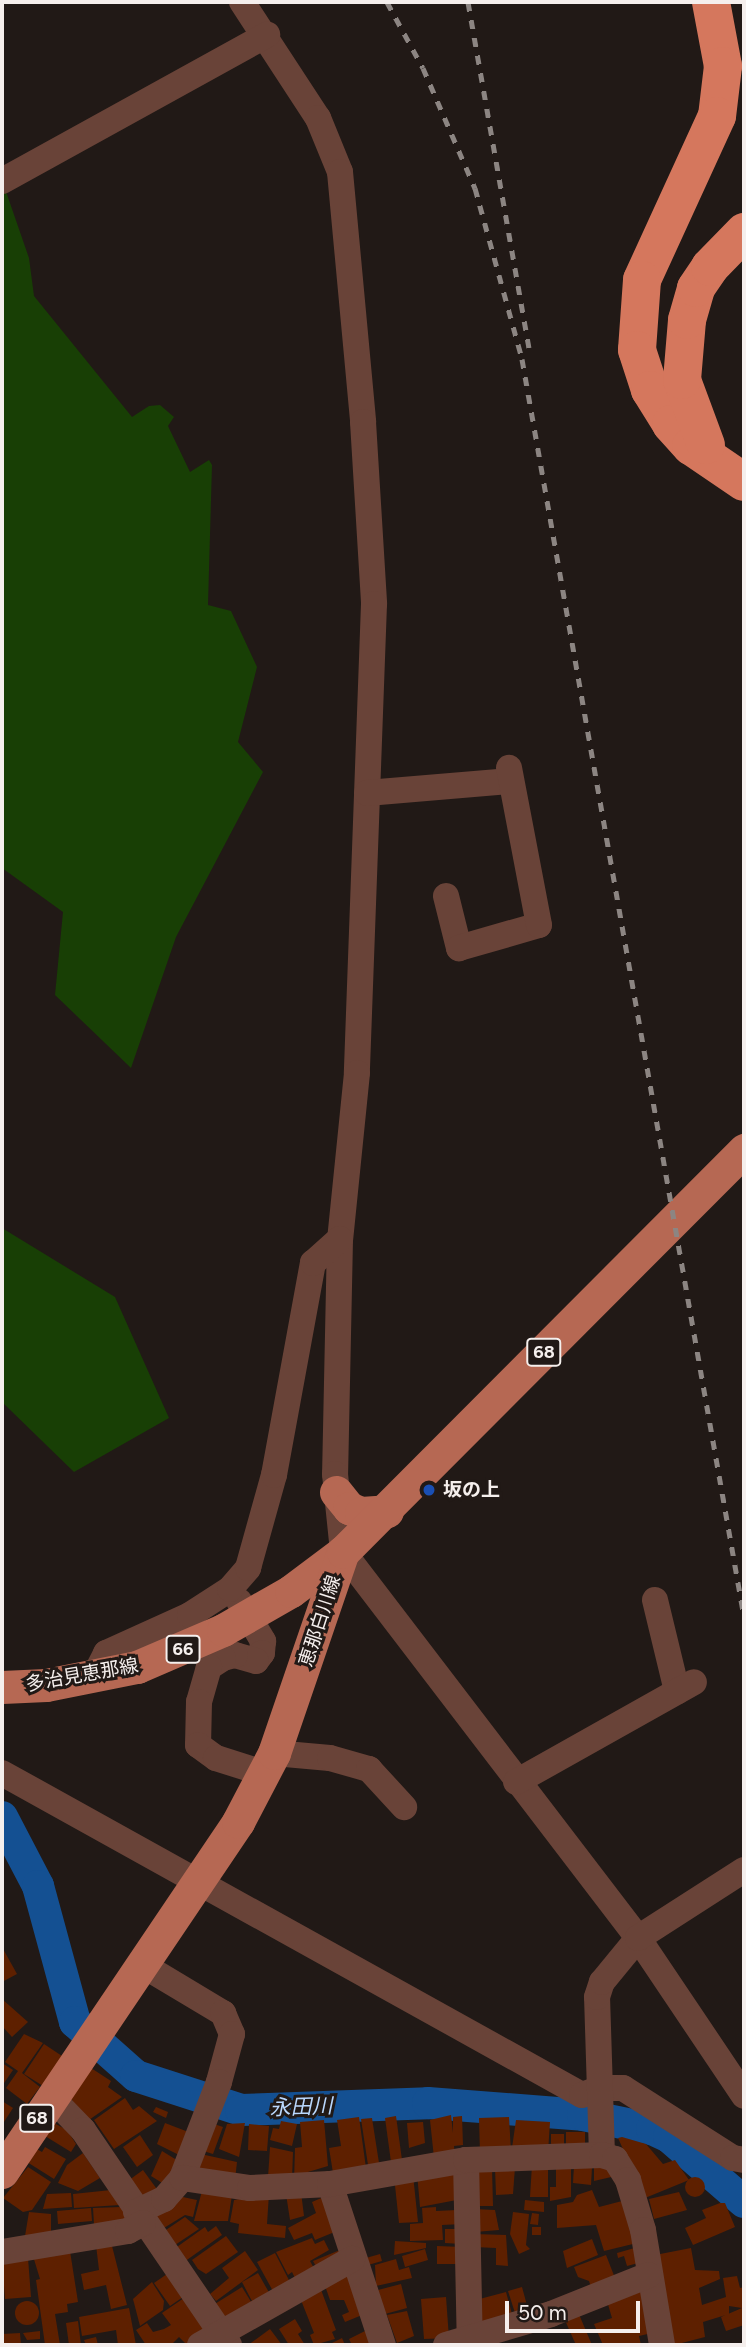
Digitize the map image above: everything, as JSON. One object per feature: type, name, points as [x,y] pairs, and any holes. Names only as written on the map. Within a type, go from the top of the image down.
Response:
[{"type":"highway","points":[[711,2],[723,66],[717,116],[642,280],[637,350],[650,390],[671,424],[691,446],[735,466]]},
{"type":"highway","points":[[735,466],[686,400],[682,363],[685,330],[696,288],[744,232]]},
{"type":"highway","points":[[735,466],[704,391],[700,348],[714,295],[744,255]]},
{"type":"main road","name":"恵那白川線","points":[[2,2172],[93,2032],[238,1822],[269,1763],[343,1552],[387,1511],[744,1150]]},
{"type":"main road","points":[[336,1492],[349,1508],[361,1513],[387,1511]]},
{"type":"main road","name":"多治見恵那線","points":[[2,1687],[94,1677],[137,1667],[187,1647],[343,1552]]},
{"type":"main road","points":[[246,1610],[287,1620],[303,1639],[308,1656]]},
{"type":"street","points":[[242,2],[267,35],[331,143],[346,200],[374,604],[357,1073],[340,1239],[336,1492],[343,1552],[386,1603],[516,1782],[638,1938],[744,2096]]},
{"type":"street","points":[[2,181],[267,35]]},
{"type":"street","points":[[367,793],[510,775],[539,925],[459,948],[446,896]]},
{"type":"street","points":[[340,1239],[313,1263],[274,1475],[248,1568],[246,1610],[262,1653],[256,1661],[235,1655],[209,1667],[197,1732],[198,1745],[205,1752],[269,1763],[330,1758],[369,1769],[404,1807]]},
{"type":"street","points":[[516,1782],[686,1687],[655,1600]]},
{"type":"street","points":[[2,1773],[582,2095],[602,2094],[623,2088],[733,2158],[744,2160]]},
{"type":"street","points":[[602,2150],[597,1997],[609,1969],[638,1938],[744,1870]]},
{"type":"street","points":[[2,2252],[128,2231],[164,2199],[182,2178],[198,2130],[219,2082],[232,2034],[223,2013],[141,1964]]},
{"type":"street","points":[[51,2097],[83,2130],[216,2341],[352,2259]]},
{"type":"street","points":[[182,2178],[250,2188],[330,2184],[466,2160],[602,2150],[615,2159],[628,2180],[662,2345]]},
{"type":"street","points":[[466,2160],[461,2343],[551,2314],[649,2275]]},
{"type":"street","points":[[330,2184],[352,2259],[383,2345]]},
{"type":"green space","points":[[2,180],[29,258],[34,296],[132,417],[149,406],[160,405],[174,417],[168,426],[190,472],[209,460],[212,465],[208,605],[231,611],[257,667],[238,742],[263,772],[176,937],[131,1068],[55,995],[63,912],[2,868]]},
{"type":"green space","points":[[2,1228],[115,1297],[169,1418],[74,1472],[2,1402]]},
{"type":"building","points":[[2,1947],[17,1974],[2,1982]]},
{"type":"building","points":[[2,1999],[28,2022],[12,2037],[2,2026]]},
{"type":"building","points":[[24,2034],[43,2043],[22,2073],[40,2087],[27,2104],[6,2088],[18,2071],[5,2062]]},
{"type":"building","points":[[44,2044],[62,2056],[43,2086],[24,2074]]},
{"type":"building","points":[[2,2063],[13,2070],[2,2086]]},
{"type":"building","points":[[91,2068],[111,2081],[108,2087],[122,2097],[86,2122],[70,2097]]},
{"type":"building","points":[[125,2098],[133,2110],[139,2106],[157,2121],[114,2149],[94,2120]]},
{"type":"building","points":[[2,2101],[13,2108],[2,2125]]},
{"type":"building","points":[[156,2107],[168,2112],[166,2118],[153,2112]]},
{"type":"building","points":[[451,2115],[453,2133],[453,2117],[462,2116],[463,2145],[454,2146],[455,2156],[434,2158],[430,2120]]},
{"type":"building","points":[[396,2116],[402,2160],[391,2162],[385,2118]]},
{"type":"building","points":[[359,2117],[366,2168],[333,2173],[329,2148],[341,2146],[337,2120]]},
{"type":"building","points":[[509,2117],[511,2152],[480,2154],[479,2118]]},
{"type":"building","points":[[372,2118],[379,2163],[368,2165],[361,2119]]},
{"type":"building","points":[[324,2120],[328,2166],[308,2172],[309,2180],[294,2181],[295,2148],[302,2147],[300,2122]]},
{"type":"building","points":[[516,2120],[550,2122],[548,2152],[512,2148]]},
{"type":"building","points":[[281,2121],[297,2124],[292,2146],[270,2140],[273,2128],[279,2129]]},
{"type":"building","points":[[52,2122],[67,2130],[76,2144],[71,2152],[45,2136]]},
{"type":"building","points":[[208,2122],[223,2127],[213,2154],[200,2150]]},
{"type":"building","points":[[423,2122],[425,2143],[409,2148],[407,2123]]},
{"type":"building","points":[[165,2123],[191,2133],[181,2156],[157,2144]]},
{"type":"building","points":[[245,2123],[239,2157],[219,2149],[227,2124]]},
{"type":"building","points":[[249,2124],[269,2126],[267,2151],[248,2150]]},
{"type":"building","points":[[566,2132],[585,2132],[585,2151],[566,2151]]},
{"type":"building","points":[[551,2134],[564,2134],[564,2151],[551,2151]]},
{"type":"building","points":[[140,2135],[153,2155],[137,2167],[123,2147]]},
{"type":"building","points":[[618,2138],[646,2144],[663,2164],[675,2160],[689,2180],[645,2198]]},
{"type":"building","points":[[45,2147],[66,2159],[54,2179],[27,2162],[35,2148],[42,2152]]},
{"type":"building","points":[[270,2147],[293,2152],[292,2179],[268,2178]]},
{"type":"building","points":[[162,2151],[180,2162],[167,2186],[151,2176]]},
{"type":"building","points":[[83,2153],[100,2178],[78,2191],[58,2183],[67,2165]]},
{"type":"building","points":[[196,2153],[237,2162],[235,2180],[193,2175]]},
{"type":"building","points":[[556,2164],[571,2164],[571,2197],[550,2201],[550,2187],[556,2187]]},
{"type":"building","points":[[532,2165],[548,2165],[548,2197],[530,2197]]},
{"type":"building","points":[[574,2165],[592,2167],[591,2185],[573,2183]]},
{"type":"building","points":[[611,2166],[620,2175],[594,2181],[594,2167]]},
{"type":"building","points":[[28,2167],[51,2182],[32,2210],[23,2212],[3,2198]]},
{"type":"building","points":[[515,2167],[513,2194],[496,2195],[495,2168]]},
{"type":"building","points":[[492,2168],[493,2206],[472,2206],[470,2169]]},
{"type":"building","points":[[459,2169],[462,2199],[420,2207],[417,2173]]},
{"type":"building","points":[[143,2170],[159,2192],[147,2200],[125,2183]]},
{"type":"building","points":[[413,2175],[418,2222],[399,2223],[394,2176]]},
{"type":"building","points":[[695,2177],[702,2180],[705,2187],[702,2194],[695,2197],[688,2194],[685,2187],[688,2180]]},
{"type":"building","points":[[203,2187],[232,2195],[228,2221],[194,2221]]},
{"type":"building","points":[[111,2190],[120,2205],[74,2208],[73,2194]]},
{"type":"building","points":[[592,2190],[599,2207],[626,2200],[637,2243],[604,2251],[596,2225],[557,2228],[557,2205],[573,2202],[577,2195]]},
{"type":"building","points":[[301,2192],[304,2216],[290,2220],[286,2194]]},
{"type":"building","points":[[679,2192],[687,2210],[654,2219],[649,2199]]},
{"type":"building","points":[[71,2193],[72,2207],[43,2209],[47,2194]]},
{"type":"building","points":[[269,2194],[267,2224],[286,2226],[285,2238],[238,2233],[239,2224],[230,2222],[234,2200]]},
{"type":"building","points":[[178,2196],[197,2200],[193,2217],[185,2215],[159,2231],[150,2218]]},
{"type":"building","points":[[326,2196],[337,2231],[315,2240],[312,2233],[294,2240],[288,2228],[316,2213],[312,2202]]},
{"type":"building","points":[[525,2200],[544,2202],[544,2212],[524,2210]]},
{"type":"building","points":[[725,2203],[735,2227],[693,2245],[685,2228],[706,2218],[702,2210]]},
{"type":"building","points":[[121,2207],[131,2223],[94,2224],[93,2208]]},
{"type":"building","points":[[436,2207],[436,2211],[457,2210],[463,2224],[442,2225],[443,2240],[410,2241],[410,2224],[423,2223],[422,2208]]},
{"type":"building","points":[[91,2208],[92,2221],[58,2224],[57,2211]]},
{"type":"building","points":[[473,2209],[495,2210],[499,2230],[475,2232]]},
{"type":"building","points":[[29,2212],[51,2214],[51,2236],[25,2236]]},
{"type":"building","points":[[513,2212],[529,2214],[526,2245],[530,2249],[519,2254],[510,2234]]},
{"type":"building","points":[[532,2213],[539,2214],[538,2225],[530,2224]]},
{"type":"building","points":[[185,2217],[199,2229],[172,2247],[160,2234]]},
{"type":"building","points":[[216,2226],[222,2235],[184,2262],[174,2249],[205,2227],[208,2232]]},
{"type":"building","points":[[532,2227],[541,2227],[541,2235],[532,2235]]},
{"type":"building","points":[[445,2229],[461,2229],[461,2244],[445,2243]]},
{"type":"building","points":[[474,2234],[506,2235],[508,2266],[496,2265],[496,2248],[474,2247]]},
{"type":"building","points":[[226,2236],[238,2252],[206,2274],[198,2269],[192,2260]]},
{"type":"building","points":[[312,2238],[315,2244],[324,2240],[329,2250],[310,2261],[316,2272],[297,2282],[292,2272],[288,2275],[276,2252]]},
{"type":"building","points":[[592,2239],[598,2255],[567,2268],[563,2251]]},
{"type":"building","points":[[395,2241],[426,2243],[426,2248],[394,2255]]},
{"type":"building","points":[[111,2242],[127,2305],[111,2309],[106,2285],[84,2290],[81,2274],[99,2270],[96,2245]]},
{"type":"building","points":[[437,2246],[462,2247],[462,2264],[437,2264]]},
{"type":"building","points":[[638,2247],[642,2262],[627,2266],[624,2256],[618,2258],[617,2253]]},
{"type":"building","points":[[691,2248],[695,2270],[719,2271],[720,2279],[699,2288],[702,2305],[726,2297],[723,2278],[737,2276],[740,2288],[744,2287],[744,2325],[726,2331],[721,2317],[725,2315],[703,2322],[705,2337],[674,2345],[655,2255]],"holes":[[[729,2306],[742,2308],[729,2314]]]},
{"type":"building","points":[[425,2249],[428,2260],[405,2267],[402,2256]]},
{"type":"building","points":[[340,2250],[343,2256],[318,2270],[313,2261]]},
{"type":"building","points":[[70,2251],[78,2302],[67,2304],[68,2312],[55,2314],[60,2345],[45,2345],[36,2280],[40,2279],[33,2256]]},
{"type":"building","points":[[245,2251],[258,2270],[216,2301],[210,2294],[229,2278],[222,2268]]},
{"type":"building","points":[[275,2253],[291,2284],[274,2293],[257,2262]]},
{"type":"building","points":[[380,2254],[382,2261],[368,2265],[366,2258]]},
{"type":"building","points":[[606,2255],[615,2278],[591,2287],[589,2281],[578,2277],[574,2267]]},
{"type":"building","points":[[28,2258],[31,2297],[5,2299],[2,2261]]},
{"type":"building","points":[[396,2259],[399,2270],[409,2267],[412,2278],[376,2286],[375,2265]]},
{"type":"building","points":[[349,2270],[367,2313],[345,2322],[342,2315],[349,2312],[344,2300],[330,2300],[324,2283]]},
{"type":"building","points":[[258,2273],[271,2296],[254,2305],[242,2282]]},
{"type":"building","points":[[167,2274],[183,2297],[170,2306],[154,2283]]},
{"type":"building","points":[[152,2282],[164,2301],[163,2310],[140,2326],[133,2299]]},
{"type":"building","points":[[401,2284],[407,2308],[385,2314],[378,2290]]},
{"type":"building","points":[[242,2287],[253,2305],[220,2323],[210,2307]]},
{"type":"building","points":[[320,2287],[336,2330],[332,2332],[335,2339],[314,2345],[310,2335],[314,2333],[299,2295]]},
{"type":"building","points":[[522,2287],[528,2309],[515,2313],[508,2291]]},
{"type":"building","points":[[642,2288],[652,2333],[639,2336],[641,2345],[603,2345],[594,2324],[612,2318],[607,2301]]},
{"type":"building","points":[[506,2292],[512,2314],[473,2324],[472,2301]]},
{"type":"building","points":[[446,2297],[449,2338],[424,2339],[421,2299]]},
{"type":"building","points":[[184,2298],[208,2331],[187,2345],[179,2337],[171,2345],[146,2345],[136,2330],[147,2323],[153,2332],[171,2325],[162,2313]]},
{"type":"building","points":[[27,2301],[38,2308],[39,2313],[32,2324],[27,2325],[16,2318],[15,2313],[22,2302]]},
{"type":"building","points":[[129,2308],[136,2345],[118,2345],[116,2330],[82,2336],[79,2317]]},
{"type":"building","points":[[407,2311],[414,2336],[397,2343],[387,2315]]},
{"type":"building","points":[[578,2312],[592,2345],[576,2345],[564,2318]]},
{"type":"building","points":[[295,2319],[302,2331],[298,2334],[305,2345],[289,2345],[279,2329]]},
{"type":"building","points":[[78,2321],[81,2345],[69,2345],[66,2323]]},
{"type":"building","points":[[371,2328],[377,2345],[352,2345],[349,2339]]},
{"type":"building","points":[[270,2329],[282,2345],[248,2345]]},
{"type":"building","points":[[40,2331],[40,2339],[27,2340],[23,2333]]},
{"type":"building","points":[[20,2333],[21,2345],[2,2345],[2,2334]]},
{"type":"building","points":[[96,2337],[98,2345],[86,2345],[84,2340]]},
{"type":"building","points":[[342,2338],[345,2345],[328,2345]]},
{"type":"waterway","name":"永田川","points":[[2,1817],[38,1886],[75,2022],[136,2076],[241,2110],[428,2103],[583,2115],[652,2129],[669,2137],[744,2202]]},
{"type":"railway","points":[[387,2],[423,68],[475,188],[522,359],[744,1617]]},
{"type":"railway","points":[[468,2],[529,348]]},
{"type":"place","name":"坂の上","points":[[429,1490]]}]
